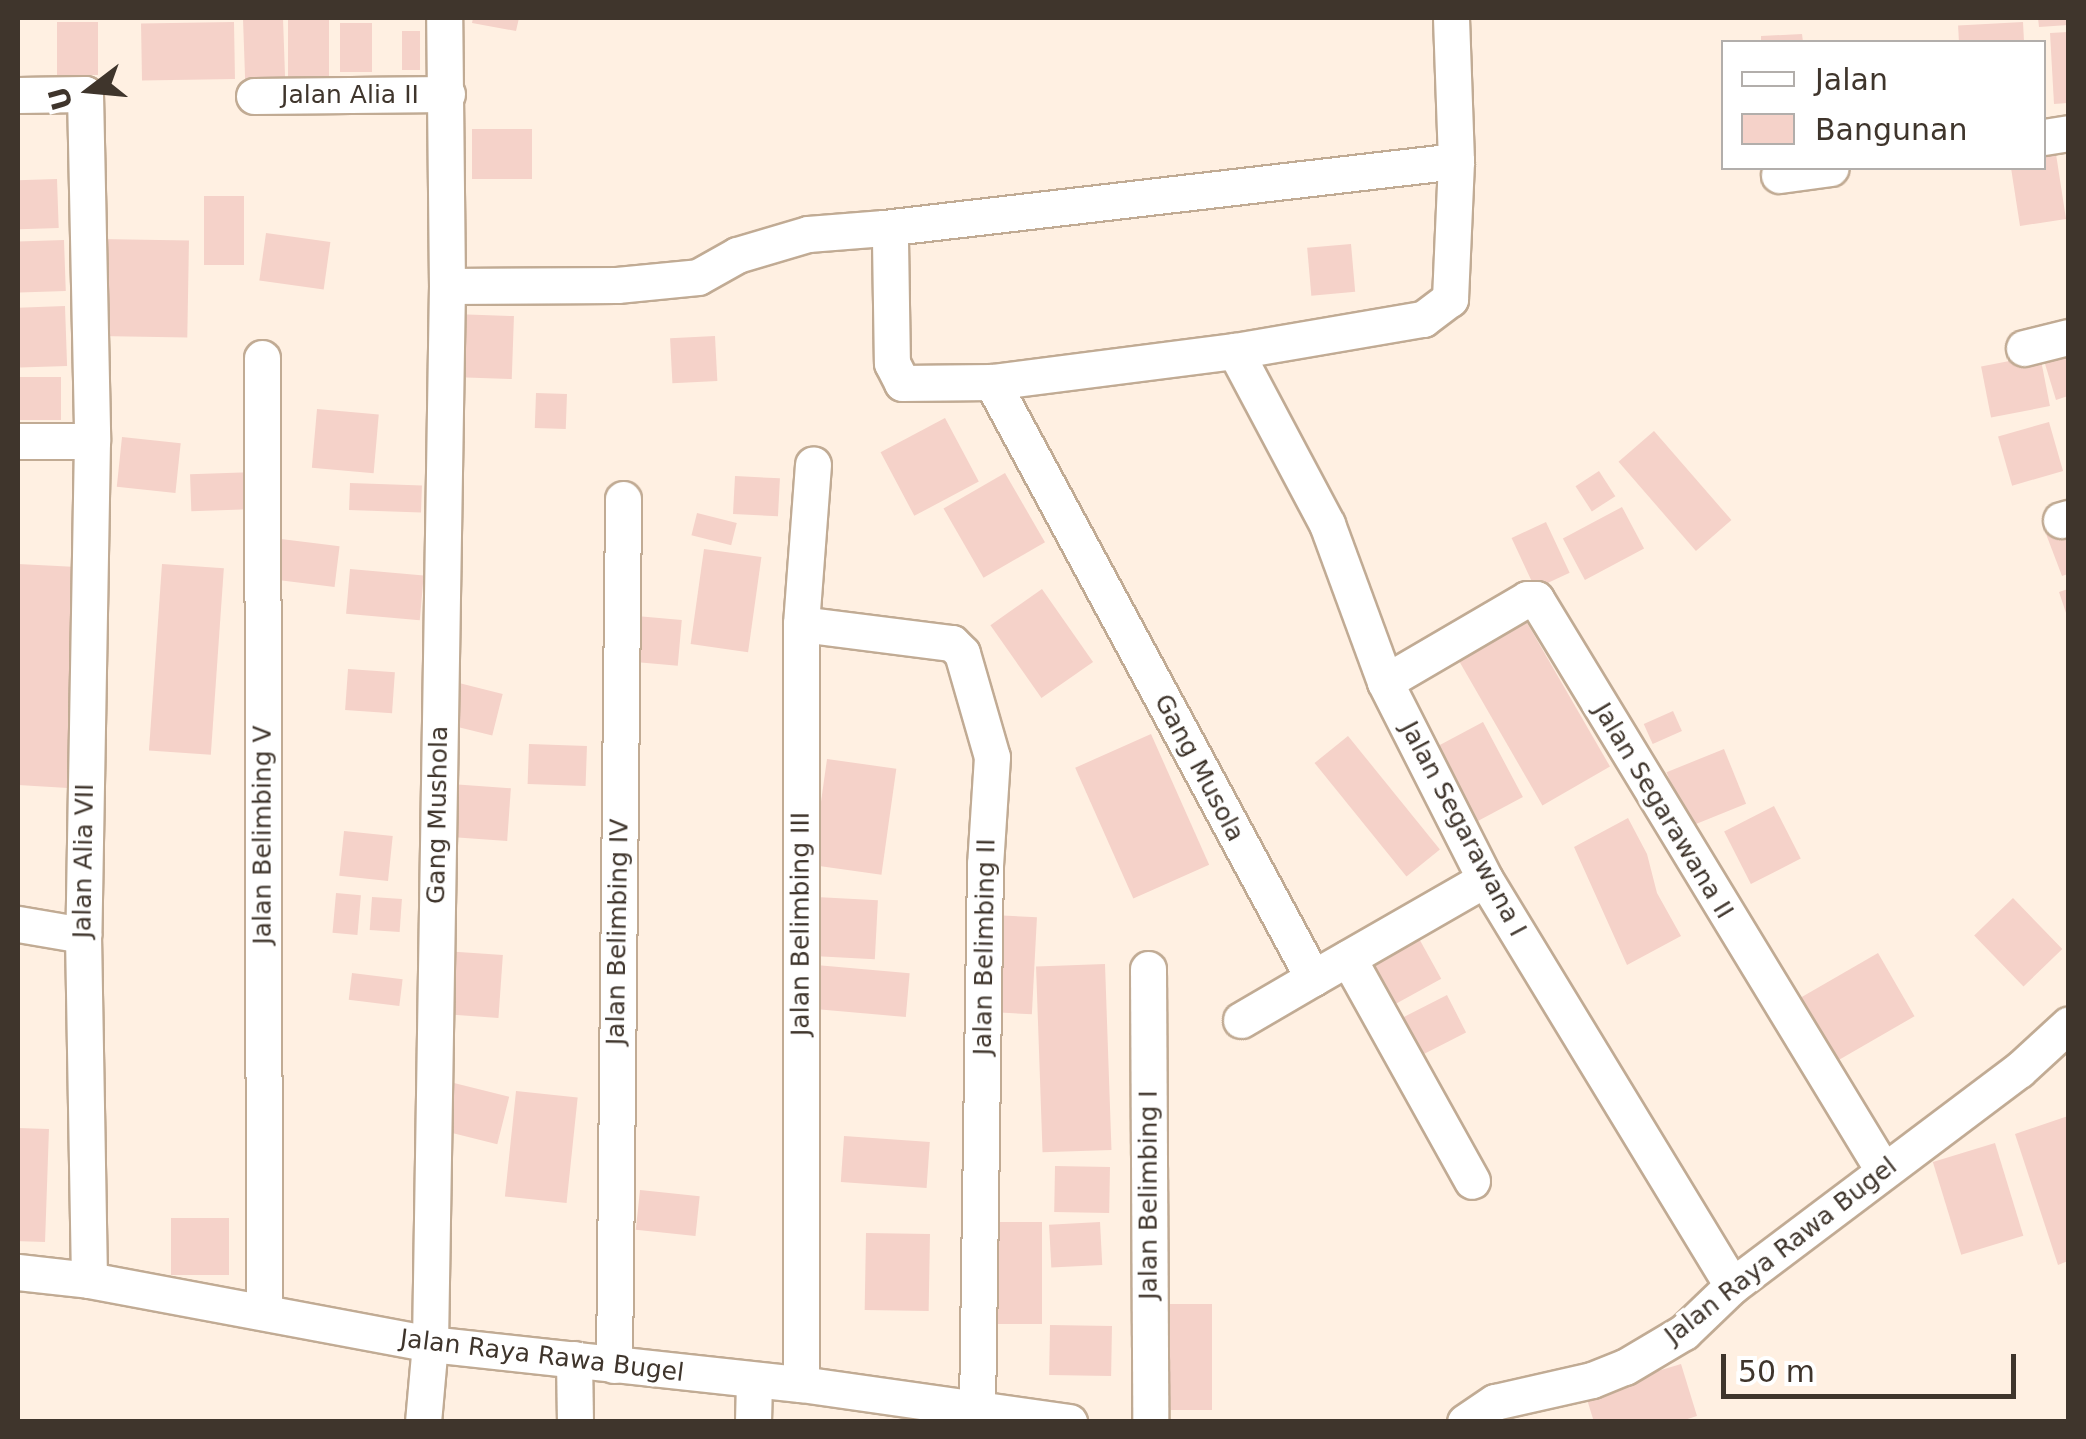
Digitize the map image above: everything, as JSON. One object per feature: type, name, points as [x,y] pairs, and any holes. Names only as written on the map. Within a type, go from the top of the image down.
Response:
[{"type":"street","name":"Gang Mushola","points":[[423,1422],[430,1344],[447,286],[444,18]]},
{"type":"street","points":[[884,228],[890,240],[892,363],[902,383],[992,382],[1235,351],[1423,319],[1450,299],[1456,161],[1451,18]]},
{"type":"street","name":"Jalan Alia VII","points":[[18,95],[85,94],[92,442],[83,935],[89,1280]]},
{"type":"street","name":"Jalan Alia II","points":[[254,96],[446,94]]},
{"type":"street","points":[[447,286],[617,285],[698,276],[736,255],[808,234],[1456,161]]},
{"type":"street","points":[[1779,175],[1816,170]]},
{"type":"street","points":[[2024,348],[2068,336]]},
{"type":"street","name":"Jalan Segarawana I","points":[[1235,351],[1327,524],[1385,682],[1485,879],[1732,1286]]},
{"type":"street","name":"Jalan Belimbing V","points":[[262,358],[264,1312]]},
{"type":"street","name":"Gang Musola","points":[[992,382],[1312,978]]},
{"type":"street","points":[[18,441],[92,442]]},
{"type":"street","name":"Jalan Belimbing III","points":[[801,1384],[802,624],[813,464]]},
{"type":"street","name":"Jalan Belimbing IV","points":[[614,1366],[623,499]]},
{"type":"street","name":"Jalan Segarawana II","points":[[1385,682],[1527,599],[1536,599],[1882,1170]]},
{"type":"street","name":"Jalan Belimbing II","points":[[802,624],[952,643],[962,653],[992,758],[985,864],[977,1411]]},
{"type":"street","points":[[1240,1020],[1485,879]]},
{"type":"street","points":[[18,924],[83,935]]},
{"type":"street","points":[[1348,958],[1472,1181]]},
{"type":"street","name":"Jalan Belimbing I","points":[[1148,969],[1150,1422]]},
{"type":"street","name":"Jalan Raya Rawa Bugel","points":[[1465,1422],[1495,1402],[1592,1380],[1625,1367],[1684,1332],[1732,1286],[2019,1070],[2068,1025]]},
{"type":"street","name":"Jalan Raya Rawa Bugel","points":[[18,1272],[89,1280],[430,1344],[754,1382],[801,1384],[936,1413],[977,1411],[1069,1422]]},
{"type":"street","points":[[574,1358],[575,1422]]},
{"type":"street","points":[[753,1422],[754,1382]]},
{"type":"building","points":[[283,18],[285,78],[245,79],[243,19]]},
{"type":"building","points":[[288,18],[329,18],[329,81],[288,81]]},
{"type":"building","points":[[473,18],[519,18],[516,31],[472,23]]},
{"type":"building","points":[[2038,18],[2068,18],[2068,25],[2039,27]]},
{"type":"building","points":[[57,22],[98,22],[98,75],[57,75]]},
{"type":"building","points":[[234,22],[235,79],[142,81],[141,24]]},
{"type":"building","points":[[2023,22],[2024,40],[1959,40],[1958,25]]},
{"type":"building","points":[[340,23],[372,23],[372,72],[340,72]]},
{"type":"building","points":[[402,31],[420,31],[420,70],[402,70]]},
{"type":"building","points":[[2068,32],[2068,103],[2054,104],[2050,33]]},
{"type":"building","points":[[1802,34],[1803,40],[1761,40],[1761,36]]},
{"type":"building","points":[[472,129],[532,129],[532,179],[472,179]]},
{"type":"building","points":[[2056,154],[2066,219],[2020,226],[2011,170],[2046,170],[2046,156]]},
{"type":"building","points":[[57,179],[59,228],[20,229],[18,180]]},
{"type":"building","points":[[204,196],[244,196],[244,265],[204,265]]},
{"type":"building","points":[[266,233],[330,242],[324,290],[259,281]]},
{"type":"building","points":[[100,239],[189,241],[187,338],[98,336]]},
{"type":"building","points":[[64,240],[66,291],[20,293],[18,242]]},
{"type":"building","points":[[1351,244],[1355,292],[1311,296],[1307,248]]},
{"type":"building","points":[[65,306],[67,366],[20,368],[18,308]]},
{"type":"building","points":[[454,314],[514,316],[512,379],[452,377]]},
{"type":"building","points":[[715,336],[717,381],[672,383],[670,338]]},
{"type":"building","points":[[2068,346],[2068,396],[2056,400],[2042,354]]},
{"type":"building","points":[[2040,355],[2050,406],[1991,417],[1981,366]]},
{"type":"building","points":[[18,377],[61,377],[61,420],[18,420]]},
{"type":"building","points":[[536,393],[567,394],[566,429],[535,428]]},
{"type":"building","points":[[317,409],[379,414],[374,473],[312,468]]},
{"type":"building","points":[[945,418],[979,482],[914,516],[881,452]]},
{"type":"building","points":[[2049,422],[2063,471],[2012,486],[1998,437]]},
{"type":"building","points":[[1654,431],[1731,520],[1696,551],[1619,462]]},
{"type":"building","points":[[122,437],[181,443],[175,493],[117,487]]},
{"type":"building","points":[[1599,471],[1615,496],[1592,511],[1576,486]]},
{"type":"building","points":[[256,472],[257,509],[191,511],[190,474]]},
{"type":"building","points":[[1005,473],[1045,542],[984,578],[944,508]]},
{"type":"building","points":[[735,476],[780,478],[778,516],[733,514]]},
{"type":"building","points":[[350,483],[422,486],[421,512],[349,510]]},
{"type":"building","points":[[1622,507],[1644,548],[1585,580],[1563,538]]},
{"type":"building","points":[[697,513],[737,523],[731,545],[691,535]]},
{"type":"building","points":[[1546,522],[1570,573],[1535,589],[1512,538]]},
{"type":"building","points":[[2068,526],[2068,574],[2062,576],[2046,534]]},
{"type":"building","points":[[281,539],[340,546],[335,587],[276,580]]},
{"type":"building","points":[[704,549],[761,557],[748,652],[691,644]]},
{"type":"building","points":[[18,564],[77,567],[68,788],[18,785]]},
{"type":"building","points":[[162,564],[224,568],[211,755],[149,751]]},
{"type":"building","points":[[350,569],[424,575],[420,620],[346,614]]},
{"type":"building","points":[[1042,589],[1093,662],[1041,698],[990,625]]},
{"type":"building","points":[[2068,589],[2068,619],[2059,592]]},
{"type":"building","points":[[625,615],[682,620],[678,666],[621,661]]},
{"type":"building","points":[[1526,621],[1610,766],[1542,805],[1458,660]]},
{"type":"building","points":[[348,669],[395,672],[392,713],[345,710]]},
{"type":"building","points":[[459,683],[503,694],[492,736],[449,725]]},
{"type":"building","points":[[1673,711],[1682,731],[1653,744],[1644,724]]},
{"type":"building","points":[[1483,722],[1523,797],[1463,829],[1423,754]]},
{"type":"building","points":[[1151,734],[1209,865],[1133,898],[1075,768]]},
{"type":"building","points":[[1348,736],[1440,849],[1406,877],[1315,763]]},
{"type":"building","points":[[529,744],[587,746],[586,786],[528,784]]},
{"type":"building","points":[[1724,749],[1746,804],[1689,827],[1667,772]]},
{"type":"building","points":[[827,759],[896,769],[881,875],[812,865]]},
{"type":"building","points":[[451,784],[511,788],[507,841],[447,837]]},
{"type":"building","points":[[1774,806],[1801,859],[1751,884],[1724,831]]},
{"type":"building","points":[[1628,818],[1647,854],[1657,893],[1681,936],[1627,965],[1574,847]]},
{"type":"building","points":[[344,831],[393,836],[388,881],[339,876]]},
{"type":"building","points":[[336,893],[361,895],[357,935],[333,933]]},
{"type":"building","points":[[372,897],[402,899],[400,932],[370,930]]},
{"type":"building","points":[[816,897],[878,900],[875,959],[813,956]]},
{"type":"building","points":[[2013,898],[2062,949],[2023,987],[1974,936]]},
{"type":"building","points":[[992,915],[1037,917],[1032,1014],[987,1012]]},
{"type":"building","points":[[1417,935],[1441,979],[1390,1007],[1365,964]]},
{"type":"building","points":[[444,951],[503,955],[498,1018],[440,1014]]},
{"type":"building","points":[[1878,953],[1914,1016],[1837,1061],[1800,998]]},
{"type":"building","points":[[1105,964],[1111,1150],[1043,1152],[1036,966]]},
{"type":"building","points":[[816,965],[910,973],[906,1017],[812,1009]]},
{"type":"building","points":[[352,973],[403,979],[399,1006],[349,1000]]},
{"type":"building","points":[[1447,995],[1466,1032],[1413,1060],[1394,1022]]},
{"type":"building","points":[[450,1082],[509,1097],[497,1144],[438,1130]]},
{"type":"building","points":[[516,1091],[578,1097],[567,1203],[505,1196]]},
{"type":"building","points":[[2068,1116],[2068,1261],[2058,1265],[2015,1134]]},
{"type":"building","points":[[18,1128],[49,1129],[45,1242],[18,1241]]},
{"type":"building","points":[[844,1136],[930,1142],[927,1188],[841,1182]]},
{"type":"building","points":[[1995,1143],[2023,1236],[1961,1255],[1933,1162]]},
{"type":"building","points":[[1055,1166],[1110,1167],[1109,1213],[1054,1212]]},
{"type":"building","points":[[640,1190],[700,1196],[695,1236],[636,1230]]},
{"type":"building","points":[[171,1218],[229,1218],[229,1275],[171,1275]]},
{"type":"building","points":[[985,1222],[1042,1222],[1042,1324],[985,1324]]},
{"type":"building","points":[[1100,1222],[1102,1265],[1051,1268],[1049,1225]]},
{"type":"building","points":[[866,1233],[930,1234],[929,1311],[865,1310]]},
{"type":"building","points":[[1160,1304],[1212,1304],[1212,1410],[1160,1410]]},
{"type":"building","points":[[1050,1325],[1112,1326],[1111,1376],[1049,1375]]},
{"type":"building","points":[[1681,1364],[1697,1416],[1678,1422],[1594,1422],[1585,1393]]}]
